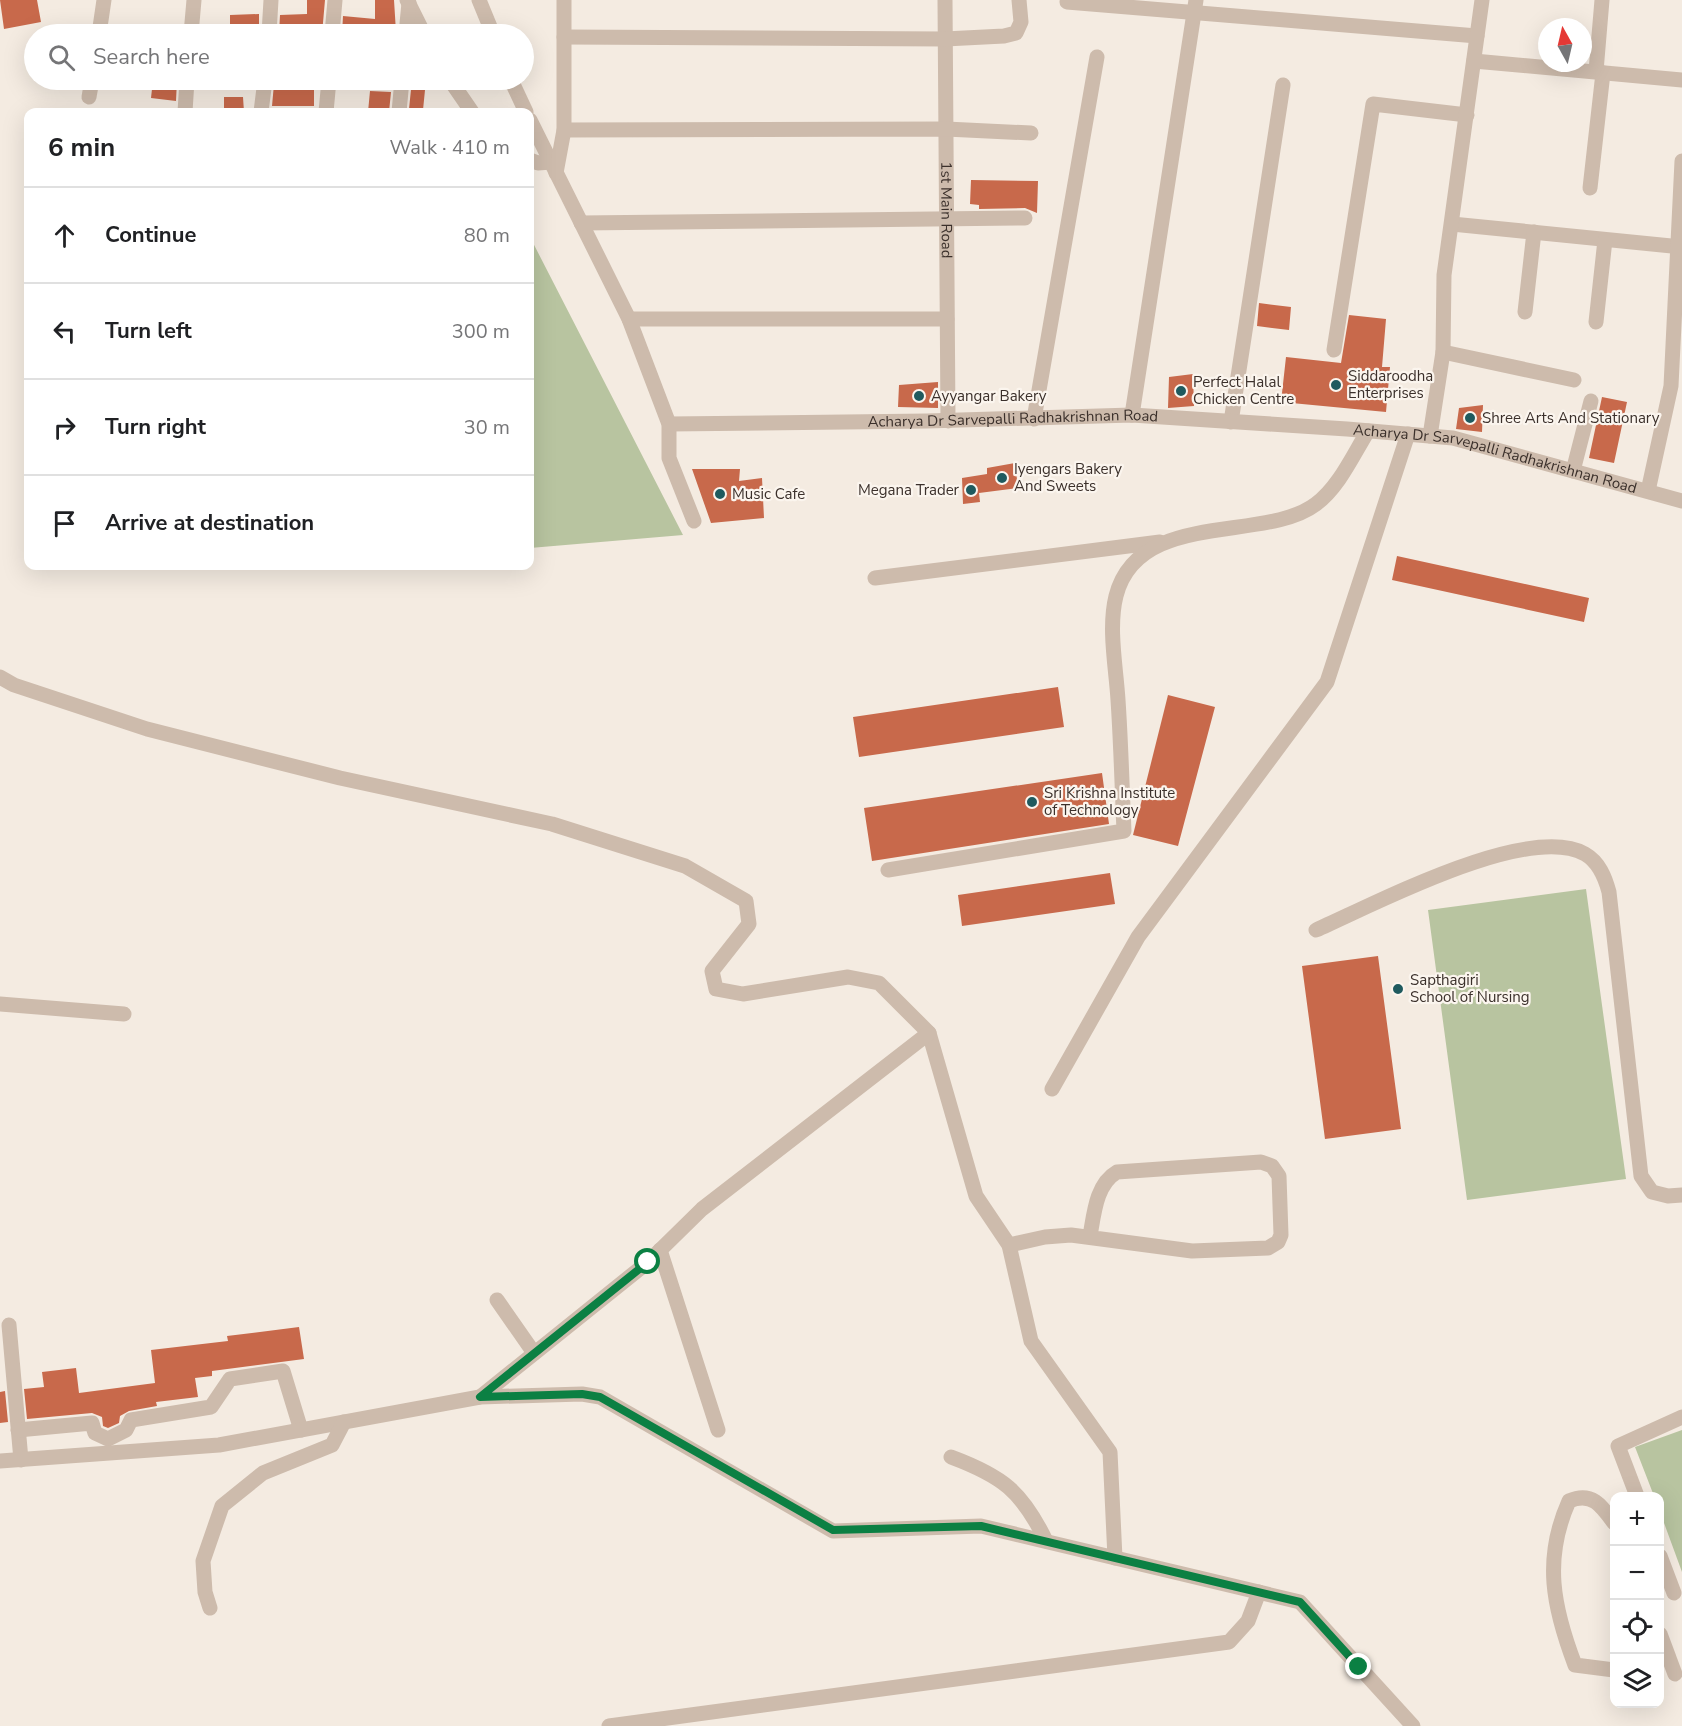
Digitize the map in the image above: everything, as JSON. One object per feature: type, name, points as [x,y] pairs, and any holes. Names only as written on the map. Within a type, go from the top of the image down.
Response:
[{"type":"street","points":[[100,24],[104,0]]},
{"type":"street","points":[[192,24],[194,0]]},
{"type":"street","points":[[269,24],[271,0]]},
{"type":"street","points":[[333,24],[335,0]]},
{"type":"street","points":[[479,0],[489,24]]},
{"type":"street","points":[[553,167],[564,130],[564,0]]},
{"type":"street","name":"1st Main Road","points":[[945,0],[948,421]]},
{"type":"street","points":[[564,36],[945,39],[1004,36],[1016,33],[1021,22],[1019,0]]},
{"type":"street","points":[[1430,436],[1443,352],[1444,275],[1482,0]]},
{"type":"street","points":[[1590,188],[1600,72],[1602,0]]},
{"type":"street","points":[[407,24],[408,2]]},
{"type":"street","points":[[408,2],[419,24]]},
{"type":"street","points":[[1067,2],[1195,6],[1477,36]]},
{"type":"street","points":[[1132,415],[1195,6]]},
{"type":"street","points":[[1034,419],[1097,57]]},
{"type":"street","points":[[1474,61],[1682,80]]},
{"type":"street","points":[[1231,422],[1283,86]]},
{"type":"street","points":[[89,97],[90,90]]},
{"type":"street","points":[[184,108],[187,90]]},
{"type":"street","points":[[261,108],[263,90]]},
{"type":"street","points":[[326,108],[328,90]]},
{"type":"street","points":[[399,108],[401,90]]},
{"type":"street","points":[[457,90],[469,108]]},
{"type":"street","points":[[516,90],[524,108]]},
{"type":"street","points":[[1334,350],[1373,104],[1467,116]]},
{"type":"street","points":[[534,128],[629,319],[669,424],[669,458],[694,521]]},
{"type":"street","points":[[564,130],[946,129],[1031,133]]},
{"type":"street","points":[[1648,491],[1671,386],[1682,161]]},
{"type":"street","points":[[534,162],[553,167]]},
{"type":"street","points":[[581,223],[1024,218]]},
{"type":"street","points":[[1452,224],[1679,247]]},
{"type":"street","points":[[1525,312],[1534,232]]},
{"type":"street","points":[[1596,322],[1605,240]]},
{"type":"street","points":[[629,319],[947,319]]},
{"type":"street","points":[[1443,352],[1574,380]]},
{"type":"street","points":[[1573,471],[1591,401]]},
{"type":"street","name":"Acharya Dr Sarvepalli Radhakrishnan Road","points":[[669,424],[948,421],[1132,415],[1408,434],[1453,438],[1682,501]]},
{"type":"street","points":[[875,578],[1169,541],[1202,531],[1291,517],[1316,504],[1337,481],[1368,431]]},
{"type":"street","points":[[1052,1089],[1137,937],[1327,682],[1408,434]]},
{"type":"street","points":[[888,870],[1124,831],[1113,635],[1116,595],[1140,558],[1169,541]]},
{"type":"street","points":[[0,677],[14,685],[147,729],[340,778],[552,824],[685,866],[746,901],[749,924],[712,971],[716,989],[743,994],[848,977],[879,983],[929,1033],[976,1196],[1009,1245],[1031,1341],[1110,1452],[1115,1558]]},
{"type":"street","points":[[1316,930],[1483,858],[1543,848],[1578,850],[1586,855],[1599,868],[1609,892],[1641,1176],[1652,1192],[1668,1196],[1682,1195]]},
{"type":"street","points":[[0,1004],[124,1014]]},
{"type":"street","points":[[480,1397],[660,1250],[702,1209],[929,1033]]},
{"type":"street","points":[[1009,1245],[1045,1237],[1090,1236],[1192,1251],[1268,1248],[1278,1242],[1281,1235],[1279,1176],[1272,1166],[1261,1162],[1117,1172],[1107,1178],[1103,1187],[1090,1236]]},
{"type":"street","points":[[660,1250],[718,1430]]},
{"type":"street","points":[[497,1300],[534,1353]]},
{"type":"street","points":[[9,1325],[21,1460]]},
{"type":"street","points":[[18,1430],[92,1423],[95,1433],[108,1439],[126,1430],[130,1420],[211,1407],[230,1379],[283,1371],[301,1430]]},
{"type":"street","points":[[0,1461],[219,1445],[480,1397],[582,1394],[600,1397],[833,1530],[981,1526],[1300,1602],[1413,1726]]},
{"type":"street","points":[[1635,1492],[1618,1446],[1682,1417]]},
{"type":"street","points":[[210,1608],[205,1592],[202,1561],[222,1506],[263,1473],[332,1446],[344,1422]]},
{"type":"street","points":[[951,1457],[997,1476],[1009,1485],[1034,1515],[1046,1541]]},
{"type":"street","points":[[1610,1517],[1601,1504],[1592,1498],[1579,1497],[1569,1501],[1562,1521],[1553,1578],[1554,1597],[1575,1665],[1610,1669]]},
{"type":"street","points":[[1664,1568],[1674,1593]]},
{"type":"street","points":[[609,1726],[1229,1642],[1248,1621],[1259,1592]]},
{"type":"street","points":[[1664,1644],[1679,1674],[1664,1673]]},
{"type":"green space","points":[[534,245],[683,535],[534,548]]},
{"type":"green space","points":[[1586,889],[1626,1179],[1467,1200],[1428,910]]},
{"type":"green space","points":[[1682,1430],[1682,1572],[1664,1523],[1664,1492],[1652,1492],[1635,1447]]},
{"type":"building","points":[[0,0],[37,0],[41,22],[4,29]]},
{"type":"building","points":[[307,0],[325,0],[323,24],[280,24],[280,15],[307,14]]},
{"type":"building","points":[[375,0],[394,0],[396,24],[343,24],[343,16],[375,19]]},
{"type":"building","points":[[259,14],[259,24],[230,24],[230,15]]},
{"type":"building","points":[[152,90],[177,90],[176,101],[151,98]]},
{"type":"building","points":[[273,90],[314,90],[314,106],[272,106]]},
{"type":"building","points":[[411,90],[425,90],[423,108],[409,108]]},
{"type":"building","points":[[370,91],[391,92],[389,108],[368,108]]},
{"type":"building","points":[[224,97],[243,97],[244,108],[224,108]]},
{"type":"building","points":[[971,180],[1038,181],[1037,213],[1025,208],[979,209],[979,205],[970,204]]},
{"type":"building","points":[[1259,303],[1291,307],[1289,330],[1257,326]]},
{"type":"building","name":"Siddaroodha Enterprises","points":[[1349,315],[1386,319],[1382,367],[1390,367],[1386,412],[1281,402],[1286,357],[1341,363]]},
{"type":"building","name":"Perfect Halal Chicken Centre","points":[[1193,374],[1194,406],[1168,408],[1169,377]]},
{"type":"building","name":"Ayyangar Bakery","points":[[938,382],[938,408],[898,407],[899,385]]},
{"type":"building","points":[[1602,397],[1627,402],[1614,463],[1589,458]]},
{"type":"building","name":"Shree Arts And Stationary","points":[[1483,405],[1482,432],[1456,429],[1459,408]]},
{"type":"building","points":[[1015,463],[1018,488],[979,493],[980,502],[963,504],[962,478],[987,474],[987,468]]},
{"type":"building","name":"Music Cafe","points":[[692,469],[740,469],[739,481],[762,478],[764,518],[711,523]]},
{"type":"building","points":[[1397,556],[1589,598],[1584,622],[1392,580]]},
{"type":"building","points":[[1058,687],[1064,727],[859,757],[853,717]]},
{"type":"building","points":[[1168,695],[1215,707],[1178,846],[1133,835]]},
{"type":"building","points":[[1102,773],[1109,824],[872,861],[864,808]]},
{"type":"building","points":[[1110,873],[1115,904],[962,926],[958,895]]},
{"type":"building","points":[[1378,956],[1401,1129],[1325,1139],[1302,966]]},
{"type":"building","points":[[299,1327],[304,1359],[212,1371],[212,1376],[195,1378],[198,1397],[156,1402],[157,1406],[129,1411],[120,1416],[119,1423],[108,1428],[103,1426],[102,1417],[92,1413],[27,1419],[24,1389],[44,1387],[42,1372],[76,1368],[79,1393],[155,1383],[151,1350],[228,1341],[227,1336]]},
{"type":"building","points":[[5,1391],[8,1422],[0,1423],[0,1392]]},
{"type":"place","name":"Siddaroodha Enterprises","points":[[1336,385]]},
{"type":"place","name":"Perfect Halal Chicken Centre","points":[[1181,391]]},
{"type":"place","name":"Ayyangar Bakery","points":[[919,396]]},
{"type":"place","name":"Shree Arts And Stationary","points":[[1470,418]]},
{"type":"place","name":"Iyengars Bakery And Sweets","points":[[1002,478]]},
{"type":"place","name":"Megana Trader","points":[[971,490]]},
{"type":"place","name":"Music Cafe","points":[[720,494]]},
{"type":"place","name":"Sri Krishna Institute of Technology","points":[[1032,802]]},
{"type":"place","name":"Sapthagiri School of Nursing","points":[[1398,989]]},
{"type":"route","points":[[648,1262],[589,1307],[480,1397],[582,1394],[600,1397],[833,1530],[981,1526],[1300,1602],[1359,1667]]}]
